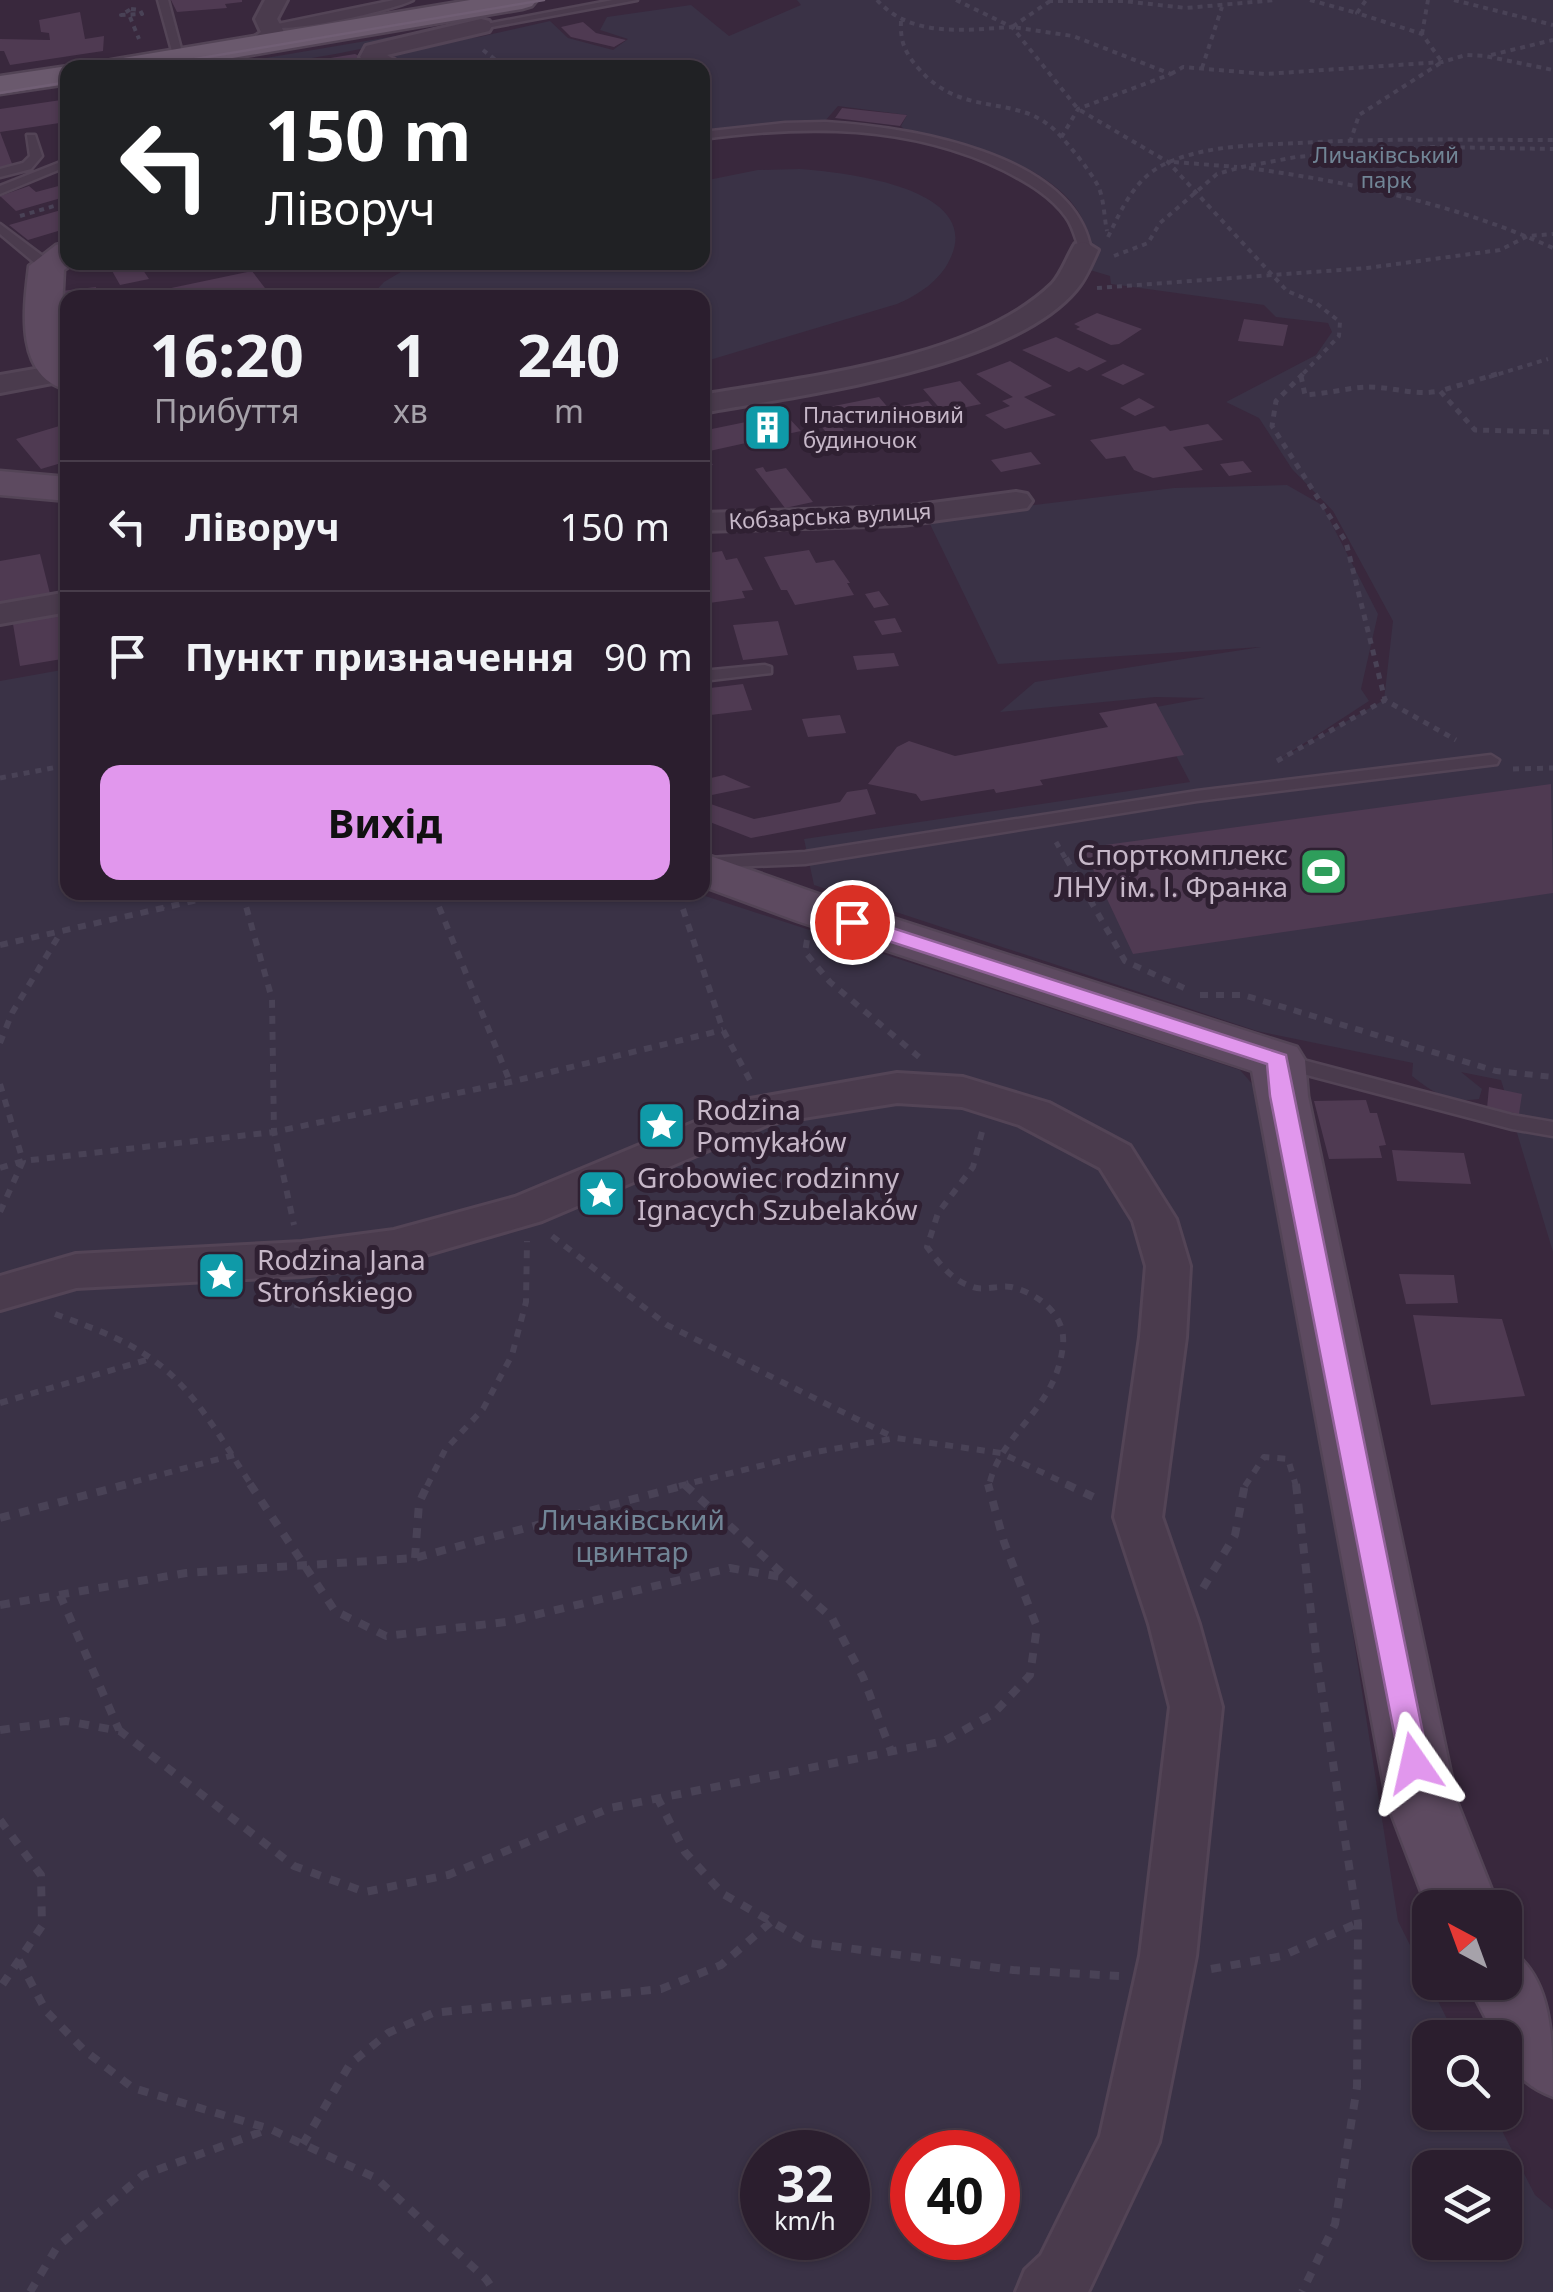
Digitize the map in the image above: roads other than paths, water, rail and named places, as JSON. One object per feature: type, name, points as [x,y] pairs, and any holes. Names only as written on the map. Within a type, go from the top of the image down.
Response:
[{"type":"main road","points":[[193,60],[264,36],[475,28],[522,0]]},
{"type":"main road","points":[[0,85],[60,76]]},
{"type":"street","points":[[264,36],[266,19],[276,0]]},
{"type":"street","points":[[378,60],[372,57],[374,51],[475,28]]},
{"type":"street","points":[[57,259],[46,346],[60,371]]},
{"type":"street","points":[[710,402],[950,351],[1016,323],[1085,261]]},
{"type":"street","points":[[0,384],[60,376]]},
{"type":"street","points":[[0,483],[60,488]]},
{"type":"street","name":"Кобзарська вулиця","points":[[710,522],[902,516],[1016,501]]},
{"type":"street","points":[[0,614],[60,603]]},
{"type":"street","points":[[710,884],[815,910],[1278,1060],[1281,1096],[1422,1802],[1456,1890]]},
{"type":"street","points":[[0,1294],[76,1271],[302,1258],[394,1247],[527,1210],[765,1109],[897,1088],[963,1092],[1034,1114],[1114,1157],[1154,1219],[1168,1266],[1163,1337],[1138,1517],[1174,1624],[1196,1707],[1164,1978],[1129,2142],[1063,2277],[1047,2292]]},
{"type":"street","points":[[1515,2000],[1553,2060]]},
{"type":"lane","points":[[163,0],[170,18],[168,32],[182,60]]},
{"type":"lane","points":[[264,36],[408,0]]},
{"type":"lane","points":[[475,28],[632,0]]},
{"type":"lane","points":[[710,135],[824,125],[914,135],[971,150],[1043,187],[1071,215],[1085,261]]},
{"type":"lane","points":[[0,173],[27,166],[36,156],[30,137]]},
{"type":"lane","points":[[0,190],[60,165]]},
{"type":"lane","points":[[0,228],[57,259]]},
{"type":"lane","points":[[710,675],[765,670]]},
{"type":"lane","points":[[710,877],[805,858],[1197,796],[1491,760]]},
{"type":"lane","points":[[1278,1060],[1512,1122],[1553,1129]]},
{"type":"tram line","points":[[189,60],[544,0]]},
{"type":"tram line","points":[[0,93],[60,83]]},
{"type":"place","name":"Пластиліновий будиночок","points":[[768,428]]},
{"type":"place","name":"Спорткомплекс ЛНУ ім. І. Франка","points":[[1323,871]]},
{"type":"place","name":"Rodzina Pomykałów","points":[[661,1126]]},
{"type":"place","name":"Grobowiec rodzinny Ignacych Szubelaków","points":[[602,1194]]},
{"type":"place","name":"Rodzina Jana Strońskiego","points":[[222,1276]]},
{"type":"park label","name":"Личаківський парк","points":[[1386,168]]},
{"type":"park label","name":"Личаківський цвинтар","points":[[632,1536]]}]
